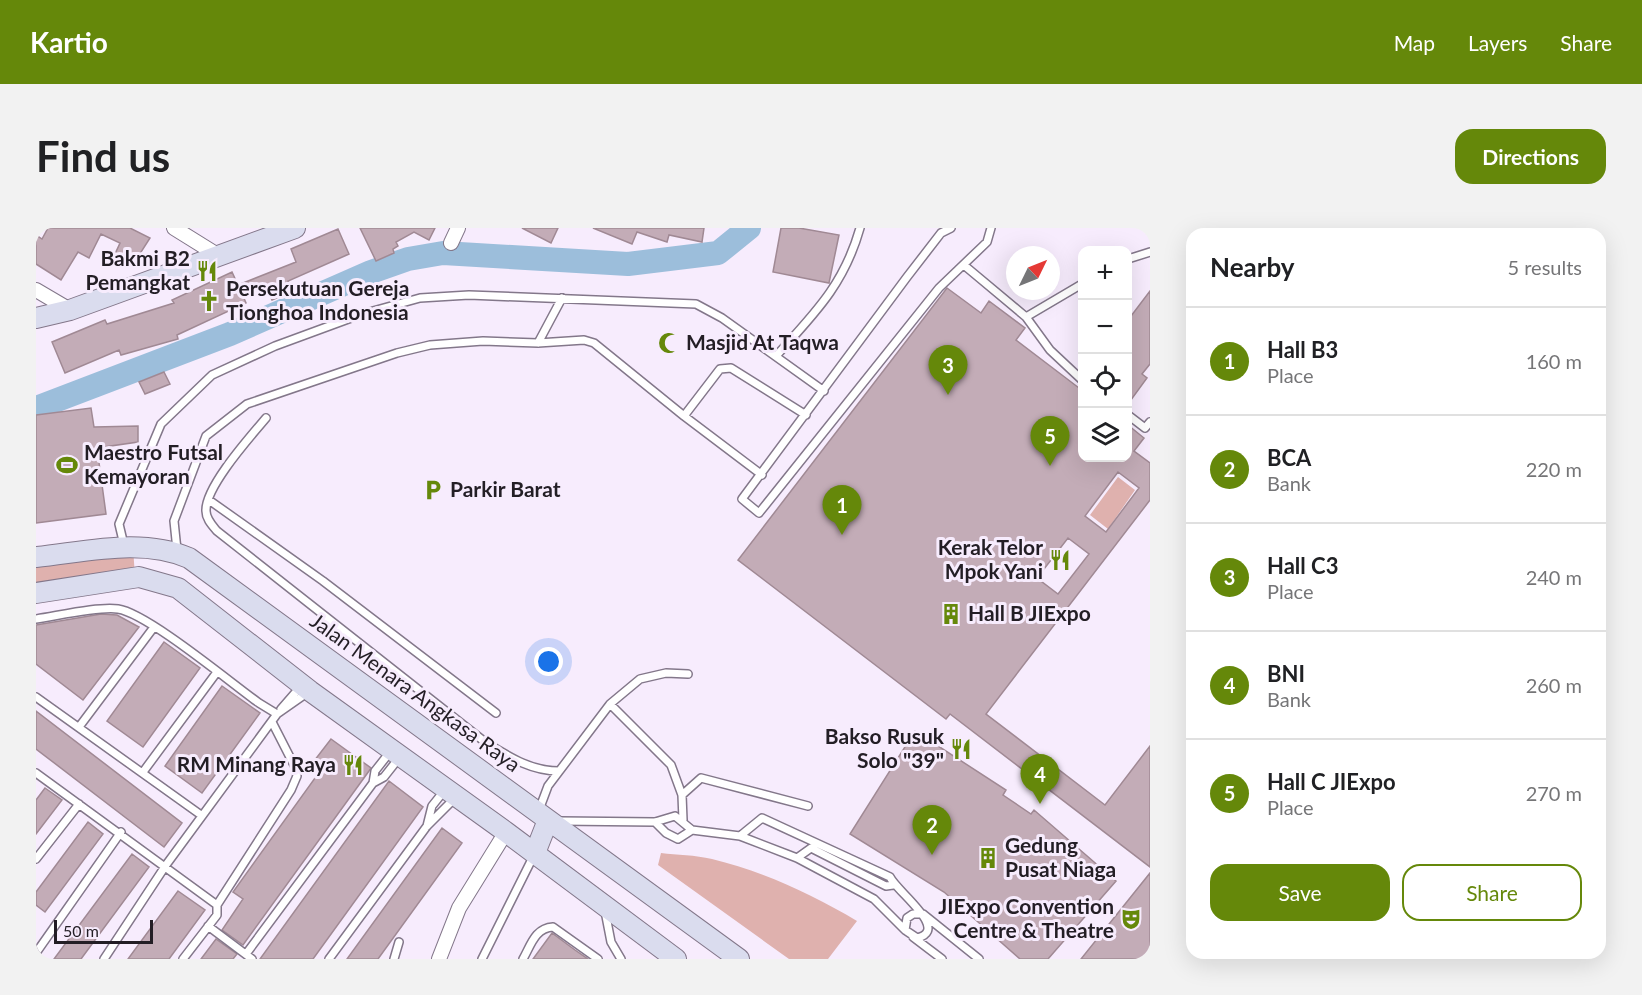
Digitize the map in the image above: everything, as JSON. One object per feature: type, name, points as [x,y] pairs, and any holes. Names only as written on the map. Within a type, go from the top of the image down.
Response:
[{"type":"street","points":[[174,228],[219,256]]},
{"type":"street","points":[[36,318],[70,310],[295,228]]},
{"type":"street","points":[[451,243],[458,228]]},
{"type":"street","points":[[36,290],[70,310]]},
{"type":"street","points":[[134,548],[146,579]]},
{"type":"street","name":"Jalan Menara Angkasa Raya","points":[[36,557],[134,548],[183,555],[739,959]]},
{"type":"street","points":[[178,588],[183,555]]},
{"type":"street","points":[[36,592],[139,577],[178,588],[306,687],[535,853],[676,959]]},
{"type":"street","points":[[535,853],[542,816]]},
{"type":"street","points":[[439,959],[459,908],[506,832]]},
{"type":"lane","points":[[776,356],[827,300],[853,252],[860,228]]},
{"type":"lane","points":[[951,228],[941,233],[907,277],[742,499],[759,513],[939,288],[987,243],[991,228]]},
{"type":"lane","points":[[1132,258],[1150,252]]},
{"type":"lane","points":[[965,266],[1026,317],[1050,350],[1078,375]]},
{"type":"lane","points":[[1026,317],[1078,287]]},
{"type":"lane","points":[[134,548],[119,524],[161,424],[212,375],[275,346],[362,314],[420,298],[469,295],[696,304],[776,356],[824,391]]},
{"type":"lane","points":[[538,343],[562,298]]},
{"type":"lane","points":[[183,555],[174,521],[206,436],[247,404],[397,353],[430,345],[483,341],[538,343],[584,340],[594,343],[762,475]]},
{"type":"lane","points":[[684,416],[720,369],[731,368],[806,415]]},
{"type":"lane","points":[[266,418],[227,463],[205,509],[207,519],[217,531],[466,727],[523,764],[546,771],[559,771]]},
{"type":"lane","points":[[1132,418],[1145,428],[1150,422]]},
{"type":"lane","points":[[209,500],[323,581],[496,713]]},
{"type":"lane","points":[[36,619],[115,608],[130,612],[278,714]]},
{"type":"lane","points":[[79,727],[154,627]]},
{"type":"lane","points":[[143,772],[217,672]]},
{"type":"lane","points":[[688,674],[666,673],[640,679],[610,704],[548,786],[540,810],[542,816],[655,822],[675,816],[683,820],[692,830]]},
{"type":"lane","points":[[104,959],[201,815],[278,714],[306,687]]},
{"type":"lane","points":[[36,697],[201,815]]},
{"type":"lane","points":[[610,704],[671,765],[682,795],[683,820]]},
{"type":"lane","points":[[217,905],[291,790],[297,776],[290,755],[272,722]]},
{"type":"lane","points":[[208,926],[249,957],[373,783],[384,777],[397,752]]},
{"type":"lane","points":[[36,773],[121,832],[217,905],[219,911],[183,959]]},
{"type":"lane","points":[[682,795],[701,778],[808,806]]},
{"type":"lane","points":[[329,959],[452,792]]},
{"type":"lane","points":[[427,826],[432,806],[452,792]]},
{"type":"lane","points":[[36,859],[79,804]]},
{"type":"lane","points":[[740,836],[762,818],[890,878],[893,885],[923,914],[979,959]]},
{"type":"lane","points":[[655,822],[666,834],[678,839],[692,830],[740,836],[796,858],[874,898],[910,935],[921,937],[927,932],[928,924],[923,914]]},
{"type":"lane","points":[[36,953],[121,832]]},
{"type":"lane","points":[[796,858],[811,848],[886,886],[893,885]]},
{"type":"lane","points":[[482,959],[535,853]]},
{"type":"lane","points":[[604,905],[611,942],[621,959]]},
{"type":"lane","points":[[923,914],[913,914],[907,918],[904,930],[942,959]]},
{"type":"lane","points":[[523,959],[536,934],[544,927],[553,927],[598,959]]},
{"type":"lane","points":[[394,959],[399,942]]},
{"type":"shaded area","points":[[1118,477],[1135,490],[1108,529],[1090,515]]},
{"type":"shaded area","points":[[133,548],[135,576],[36,592],[36,557]]},
{"type":"shaded area","points":[[661,853],[706,858],[749,870],[805,893],[857,921],[828,959],[789,959],[658,865]]},
{"type":"building","points":[[48,228],[130,228],[150,238],[134,263],[115,254],[120,243],[101,234],[89,258],[78,252],[61,280],[36,264],[36,235],[42,239]]},
{"type":"building","points":[[360,228],[435,228],[429,240],[414,232],[396,242],[398,246],[393,249],[394,253],[376,261]]},
{"type":"building","points":[[522,228],[558,228],[551,243]]},
{"type":"building","points":[[593,228],[704,228],[702,242],[669,235],[667,242],[637,232],[632,244]]},
{"type":"building","points":[[781,228],[799,228],[839,235],[829,283],[773,272]]},
{"type":"building","points":[[338,229],[349,254],[288,281],[293,291],[272,300],[266,287],[243,296],[246,303],[177,335],[178,339],[121,355],[119,350],[65,373],[52,342],[105,320],[107,324],[174,303],[172,300],[232,272],[238,285],[296,262],[291,249]]},
{"type":"building","points":[[947,288],[981,313],[989,301],[1025,328],[1016,340],[1078,387],[1078,462],[1132,462],[1132,428],[1144,438],[1134,451],[1150,463],[1150,500],[986,714],[1105,805],[1150,746],[1150,867],[950,714],[946,719],[738,560]],"holes":[[[1118,472],[1139,488],[1106,532],[1085,516]],[[1068,538],[1089,554],[1058,594],[1037,578]]]},
{"type":"building","points":[[1150,291],[1150,364],[1142,374],[1147,378],[1132,399],[1132,354],[1132,315]]},
{"type":"building","points":[[164,372],[170,384],[145,394],[139,382]]},
{"type":"building","name":"Maestro Futsal Kemayoran","points":[[91,408],[94,427],[138,426],[138,442],[97,448],[106,514],[36,523],[36,415]]},
{"type":"building","points":[[101,614],[117,615],[139,627],[83,700],[36,664],[36,625]]},
{"type":"building","points":[[164,642],[200,668],[143,747],[107,721]]},
{"type":"building","points":[[222,686],[260,713],[202,793],[165,766]]},
{"type":"building","points":[[36,711],[182,823],[164,847],[36,749]]},
{"type":"building","name":"Gedung Pusat Niaga","points":[[915,731],[1006,790],[1003,795],[1031,814],[1034,810],[1116,881],[1048,959],[1020,959],[944,892],[850,834]]},
{"type":"building","points":[[331,739],[371,768],[243,945],[222,930],[243,899],[233,892],[323,767],[314,761]]},
{"type":"building","points":[[389,781],[423,807],[313,959],[260,959]]},
{"type":"building","points":[[45,788],[62,800],[36,834],[36,800]]},
{"type":"building","points":[[88,822],[103,834],[45,912],[36,905],[36,892]]},
{"type":"building","points":[[442,828],[462,843],[378,959],[347,959]]},
{"type":"building","points":[[132,854],[149,867],[81,959],[54,959]]},
{"type":"building","name":"JIExpo Convention Centre & Theatre","points":[[1150,873],[1150,959],[1081,959]]},
{"type":"building","points":[[178,891],[205,910],[169,959],[128,959]]},
{"type":"building","points":[[552,933],[575,950],[588,959],[533,959]]},
{"type":"building","points":[[216,939],[237,954],[233,959],[201,959]]},
{"type":"waterway","points":[[36,408],[230,334],[371,272],[408,259],[443,253],[628,264],[718,253],[749,228]]},
{"type":"place","name":"Bakmi B2 Pemangkat","points":[[207,271]]},
{"type":"place","name":"Persekutuan Gereja Tionghoa Indonesia","points":[[209,301]]},
{"type":"place","name":"Masjid At Taqwa","points":[[669,343]]},
{"type":"place","name":"Hall C3","points":[[948,395]]},
{"type":"place","name":"Maestro Futsal Kemayoran","points":[[67,465]]},
{"type":"place","name":"Hall C JIExpo","points":[[1050,466]]},
{"type":"place","name":"Parkir Barat","points":[[433,490]]},
{"type":"place","name":"Hall B3","points":[[842,535]]},
{"type":"place","name":"Kerak Telor Mpok Yani","points":[[1060,560]]},
{"type":"place","name":"Hall B JIExpo","points":[[951,614]]},
{"type":"place","name":"Bakso Rusuk Solo \"39\"","points":[[961,749]]},
{"type":"place","name":"RM Minang Raya","points":[[353,765]]},
{"type":"place","name":"BNI","points":[[1040,804]]},
{"type":"place","name":"BCA","points":[[932,855]]},
{"type":"place","name":"Gedung Pusat Niaga","points":[[988,858]]},
{"type":"place","name":"JIExpo Convention Centre & Theatre","points":[[1131,919]]}]
